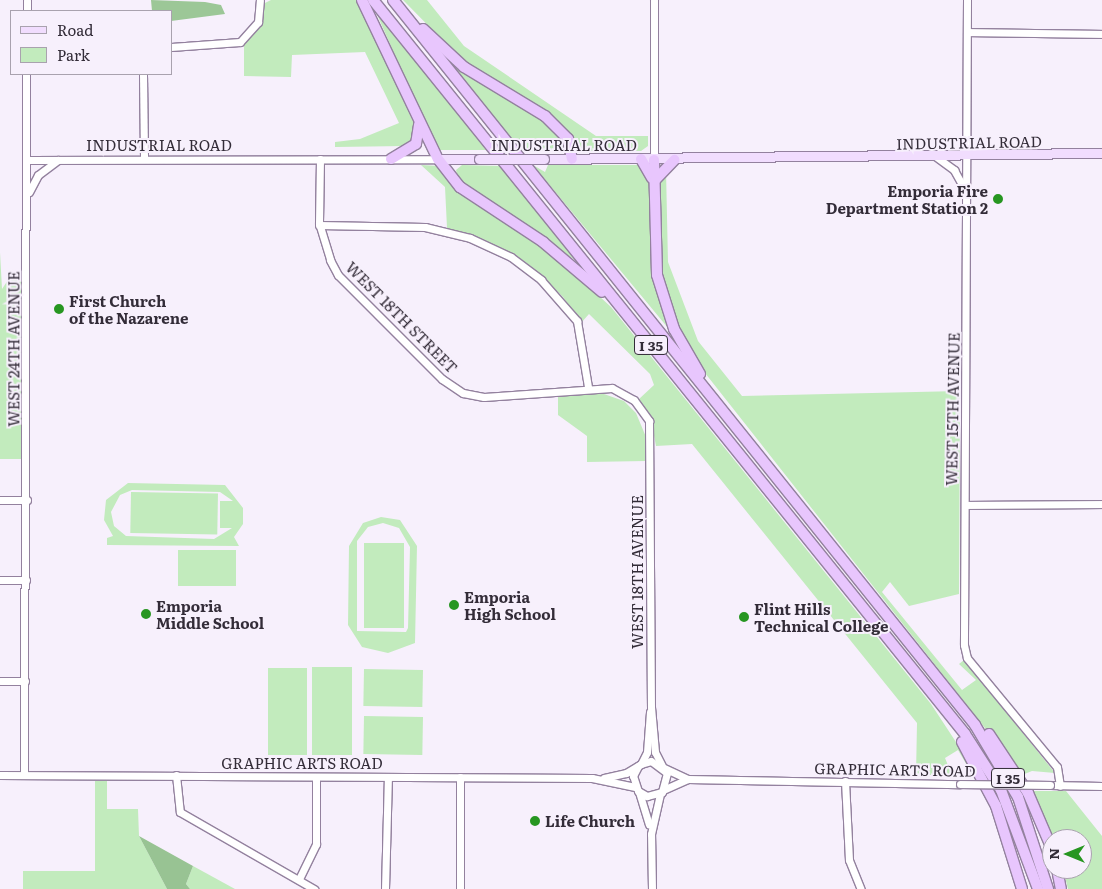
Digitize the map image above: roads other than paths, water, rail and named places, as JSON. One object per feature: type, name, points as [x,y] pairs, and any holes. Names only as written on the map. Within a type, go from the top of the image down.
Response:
[{"type":"highway","points":[[362,0],[438,159],[477,202],[544,242],[623,311]]},
{"type":"highway","name":"I 35","points":[[373,0],[929,690],[1001,790],[1038,889]]},
{"type":"highway","points":[[396,4],[464,68],[545,116],[568,140],[572,159]]},
{"type":"highway","name":"I 35","points":[[396,4],[940,680],[992,750],[1018,797],[1048,889]]},
{"type":"highway","points":[[391,159],[420,137],[416,113]]},
{"type":"highway","points":[[641,159],[654,183]]},
{"type":"highway","points":[[654,160],[654,256],[665,307],[681,342],[727,417]]},
{"type":"highway","points":[[654,183],[660,170],[674,160]]},
{"type":"highway","points":[[940,680],[1012,766],[1042,829]]},
{"type":"highway","points":[[929,690],[996,806],[1022,889]]},
{"type":"main road","name":"INDUSTRIAL ROAD","points":[[438,159],[674,160],[1102,153]]},
{"type":"street","points":[[172,47],[240,42],[258,22],[260,0]]},
{"type":"street","points":[[654,0],[654,160]]},
{"type":"street","name":"WEST 15TH AVENUE","points":[[967,0],[965,652],[1057,767],[1060,786]]},
{"type":"street","points":[[967,32],[1102,34]]},
{"type":"street","name":"WEST 24TH AVENUE","points":[[24,775],[27,500],[26,75]]},
{"type":"street","points":[[144,75],[144,159]]},
{"type":"street","points":[[935,156],[954,170],[967,196]]},
{"type":"street","name":"WEST 18TH STREET","points":[[320,159],[320,225],[338,275],[450,385],[484,397],[588,387],[612,388],[634,400],[649,421],[651,437]]},
{"type":"street","name":"INDUSTRIAL ROAD","points":[[26,160],[438,159]]},
{"type":"street","points":[[27,197],[38,175],[58,160]]},
{"type":"street","points":[[320,225],[425,227],[470,238],[511,257],[541,280],[577,321],[588,387]]},
{"type":"street","name":"WEST 18TH AVENUE","points":[[639,765],[647,752],[651,707],[651,437]]},
{"type":"street","points":[[0,500],[27,500]]},
{"type":"street","points":[[965,505],[1102,504]]},
{"type":"street","points":[[0,580],[26,580]]},
{"type":"street","points":[[0,681],[25,681]]},
{"type":"street","name":"WEST 18TH AVENUE","points":[[651,707],[655,752],[663,767]]},
{"type":"street","points":[[651,834],[646,805],[637,789],[633,776],[639,765],[651,761],[663,767],[668,779],[654,805],[651,834],[652,889]]},
{"type":"street","name":"GRAPHIC ARTS ROAD","points":[[604,778],[639,765]]},
{"type":"street","name":"GRAPHIC ARTS ROAD","points":[[663,767],[688,779],[1102,786]]},
{"type":"street","name":"GRAPHIC ARTS ROAD","points":[[0,774],[604,778],[637,789]]},
{"type":"street","points":[[176,775],[180,812],[314,889]]},
{"type":"street","points":[[299,879],[316,844],[316,777]]},
{"type":"street","points":[[386,889],[388,777]]},
{"type":"street","points":[[460,777],[460,889]]},
{"type":"street","name":"GRAPHIC ARTS ROAD","points":[[662,791],[688,779]]},
{"type":"street","points":[[845,781],[849,860],[861,889]]},
{"type":"street","points":[[637,789],[647,796],[662,791]]},
{"type":"place","name":"Emporia Fire Department Station 2","points":[[998,199]]},
{"type":"place","name":"First Church of the Nazarene","points":[[59,309]]},
{"type":"place","name":"Emporia High School","points":[[454,605]]},
{"type":"place","name":"Emporia Middle School","points":[[146,614]]},
{"type":"place","name":"Flint Hills Technical College","points":[[744,617]]},
{"type":"place","name":"Life Church","points":[[535,821]]}]
